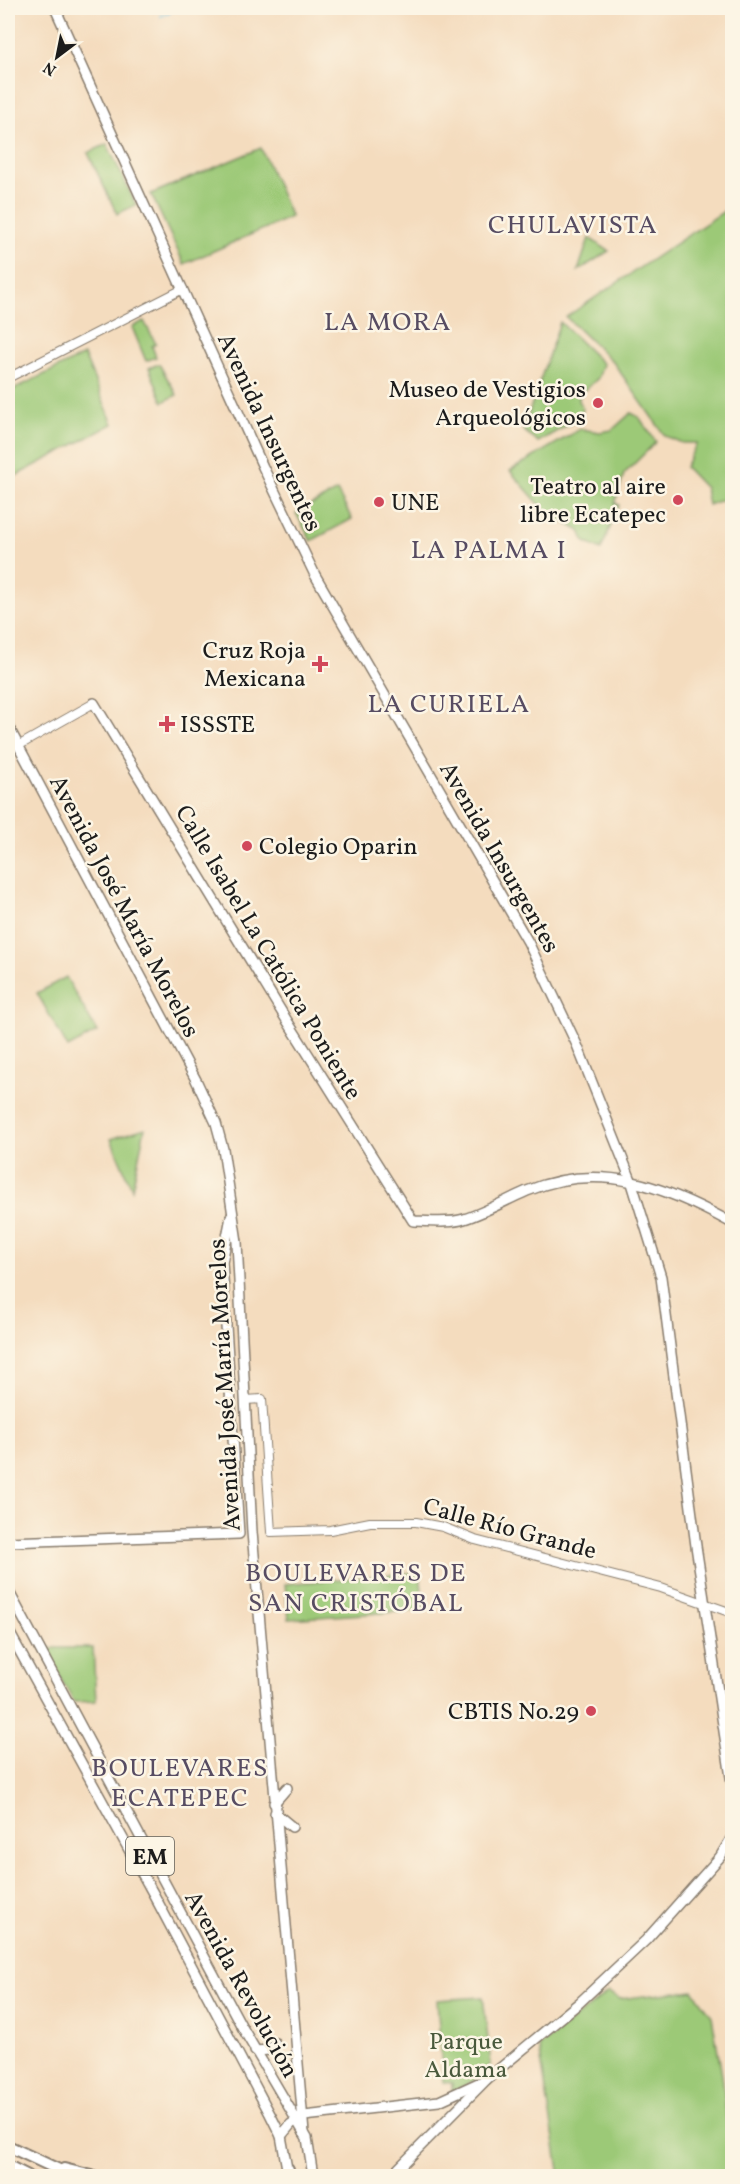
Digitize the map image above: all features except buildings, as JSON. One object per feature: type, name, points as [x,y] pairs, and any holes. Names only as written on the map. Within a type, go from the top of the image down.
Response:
[{"type":"highway","points":[[8,2146],[72,2176]]},
{"type":"highway","points":[[43,2163],[92,2176]]},
{"type":"highway","points":[[8,2166],[28,2176]]},
{"type":"main road","name":"Avenida Insurgentes","points":[[55,8],[266,474],[315,575],[528,942],[577,1046],[631,1180],[661,1277],[732,1784]]},
{"type":"main road","name":"Calle Isabel La Católica Poniente","points":[[94,703],[231,925],[291,1028],[413,1221],[462,1220],[529,1190],[568,1179],[584,1176],[631,1180]]},
{"type":"main road","name":"Avenida José María Morelos","points":[[8,726],[206,1100],[224,1149],[237,1242],[252,1532],[298,2119],[313,2176]]},
{"type":"main road","points":[[631,1180],[675,1195],[732,1223]]},
{"type":"main road","name":"Avenida José María Morelos","points":[[8,1542],[239,1534],[222,1262],[233,1208]]},
{"type":"main road","points":[[237,1490],[252,1532]]},
{"type":"main road","name":"Avenida Revolución","points":[[8,1590],[255,2051],[298,2119]]},
{"type":"main road","name":"Avenida Revolución","points":[[8,1630],[160,1905],[281,2136],[287,2174]]},
{"type":"main road","points":[[274,1803],[287,1788]]},
{"type":"main road","points":[[275,1813],[292,1827]]},
{"type":"main road","points":[[281,2136],[298,2119],[332,2111],[439,2101],[487,2079],[579,2003],[646,1940],[720,1857],[732,1837]]},
{"type":"main road","points":[[255,2051],[270,2050],[275,2043]]},
{"type":"main road","points":[[392,2176],[481,2088],[487,2079]]},
{"type":"main road","points":[[439,2101],[444,2123]]},
{"type":"street","points":[[8,378],[183,289]]},
{"type":"street","points":[[18,746],[94,703]]},
{"type":"street","name":"Calle Río Grande","points":[[245,1400],[262,1399],[271,1532],[330,1530],[370,1522],[416,1522],[443,1527],[476,1540],[661,1588],[732,1613]]},
{"type":"green space","points":[[107,144],[136,205],[117,214],[88,153]]},
{"type":"green space","points":[[261,148],[291,217],[184,264],[151,194]]},
{"type":"green space","points":[[732,206],[732,502],[727,498],[708,505],[705,488],[685,467],[697,443],[682,443],[665,436],[613,362],[566,317]]},
{"type":"green space","points":[[589,238],[609,251],[578,271]]},
{"type":"green space","points":[[144,321],[156,344],[152,346],[156,357],[146,361],[132,327]]},
{"type":"green space","points":[[560,322],[603,364],[598,378],[580,395],[579,399],[583,409],[580,418],[538,442],[523,430]]},
{"type":"green space","points":[[84,355],[113,424],[8,480],[8,392]]},
{"type":"green space","points":[[159,364],[177,395],[163,402],[149,368]]},
{"type":"green space","points":[[631,413],[639,417],[656,442],[624,474],[615,503],[619,505],[601,550],[585,542],[580,531],[547,513],[510,471],[580,429],[600,432],[612,430]]},
{"type":"green space","points":[[337,491],[352,519],[311,541],[296,513]]},
{"type":"green space","points":[[66,977],[97,1032],[68,1048],[37,993]]},
{"type":"green space","points":[[145,1128],[132,1189],[111,1139]]},
{"type":"green space","points":[[420,1572],[424,1610],[289,1619],[285,1584]]},
{"type":"green space","points":[[43,1648],[93,1648],[96,1701],[74,1702]]},
{"type":"green space","points":[[693,1990],[712,2016],[723,2081],[732,2176],[560,2176],[539,2047],[608,1992],[620,1999]]},
{"type":"green space","name":"Parque Aldama","points":[[483,1997],[491,2064],[481,2077],[452,2092],[452,2083],[443,2082],[437,2000]]},
{"type":"waterway","points":[[161,16],[177,8]]},
{"type":"place","name":"Museo de Vestigios Arqueológicos","points":[[598,403]]},
{"type":"place","name":"Teatro al aire libre Ecatepec","points":[[678,500]]},
{"type":"place","name":"UNE","points":[[379,502]]},
{"type":"place","name":"Cruz Roja Mexicana","points":[[320,664]]},
{"type":"place","name":"ISSSTE","points":[[167,724]]},
{"type":"place","name":"Colegio Oparin","points":[[247,846]]},
{"type":"place","name":"CBTIS No.29","points":[[591,1711]]},
{"type":"district","name":"CHULAVISTA","points":[[573,224]]},
{"type":"district","name":"LA MORA","points":[[388,321]]},
{"type":"district","name":"LA PALMA I","points":[[489,549]]},
{"type":"district","name":"LA CURIELA","points":[[449,703]]},
{"type":"district","name":"BOULEVARES DE SAN CRISTÓBAL","points":[[356,1587]]},
{"type":"district","name":"BOULEVARES ECATEPEC","points":[[180,1782]]}]
